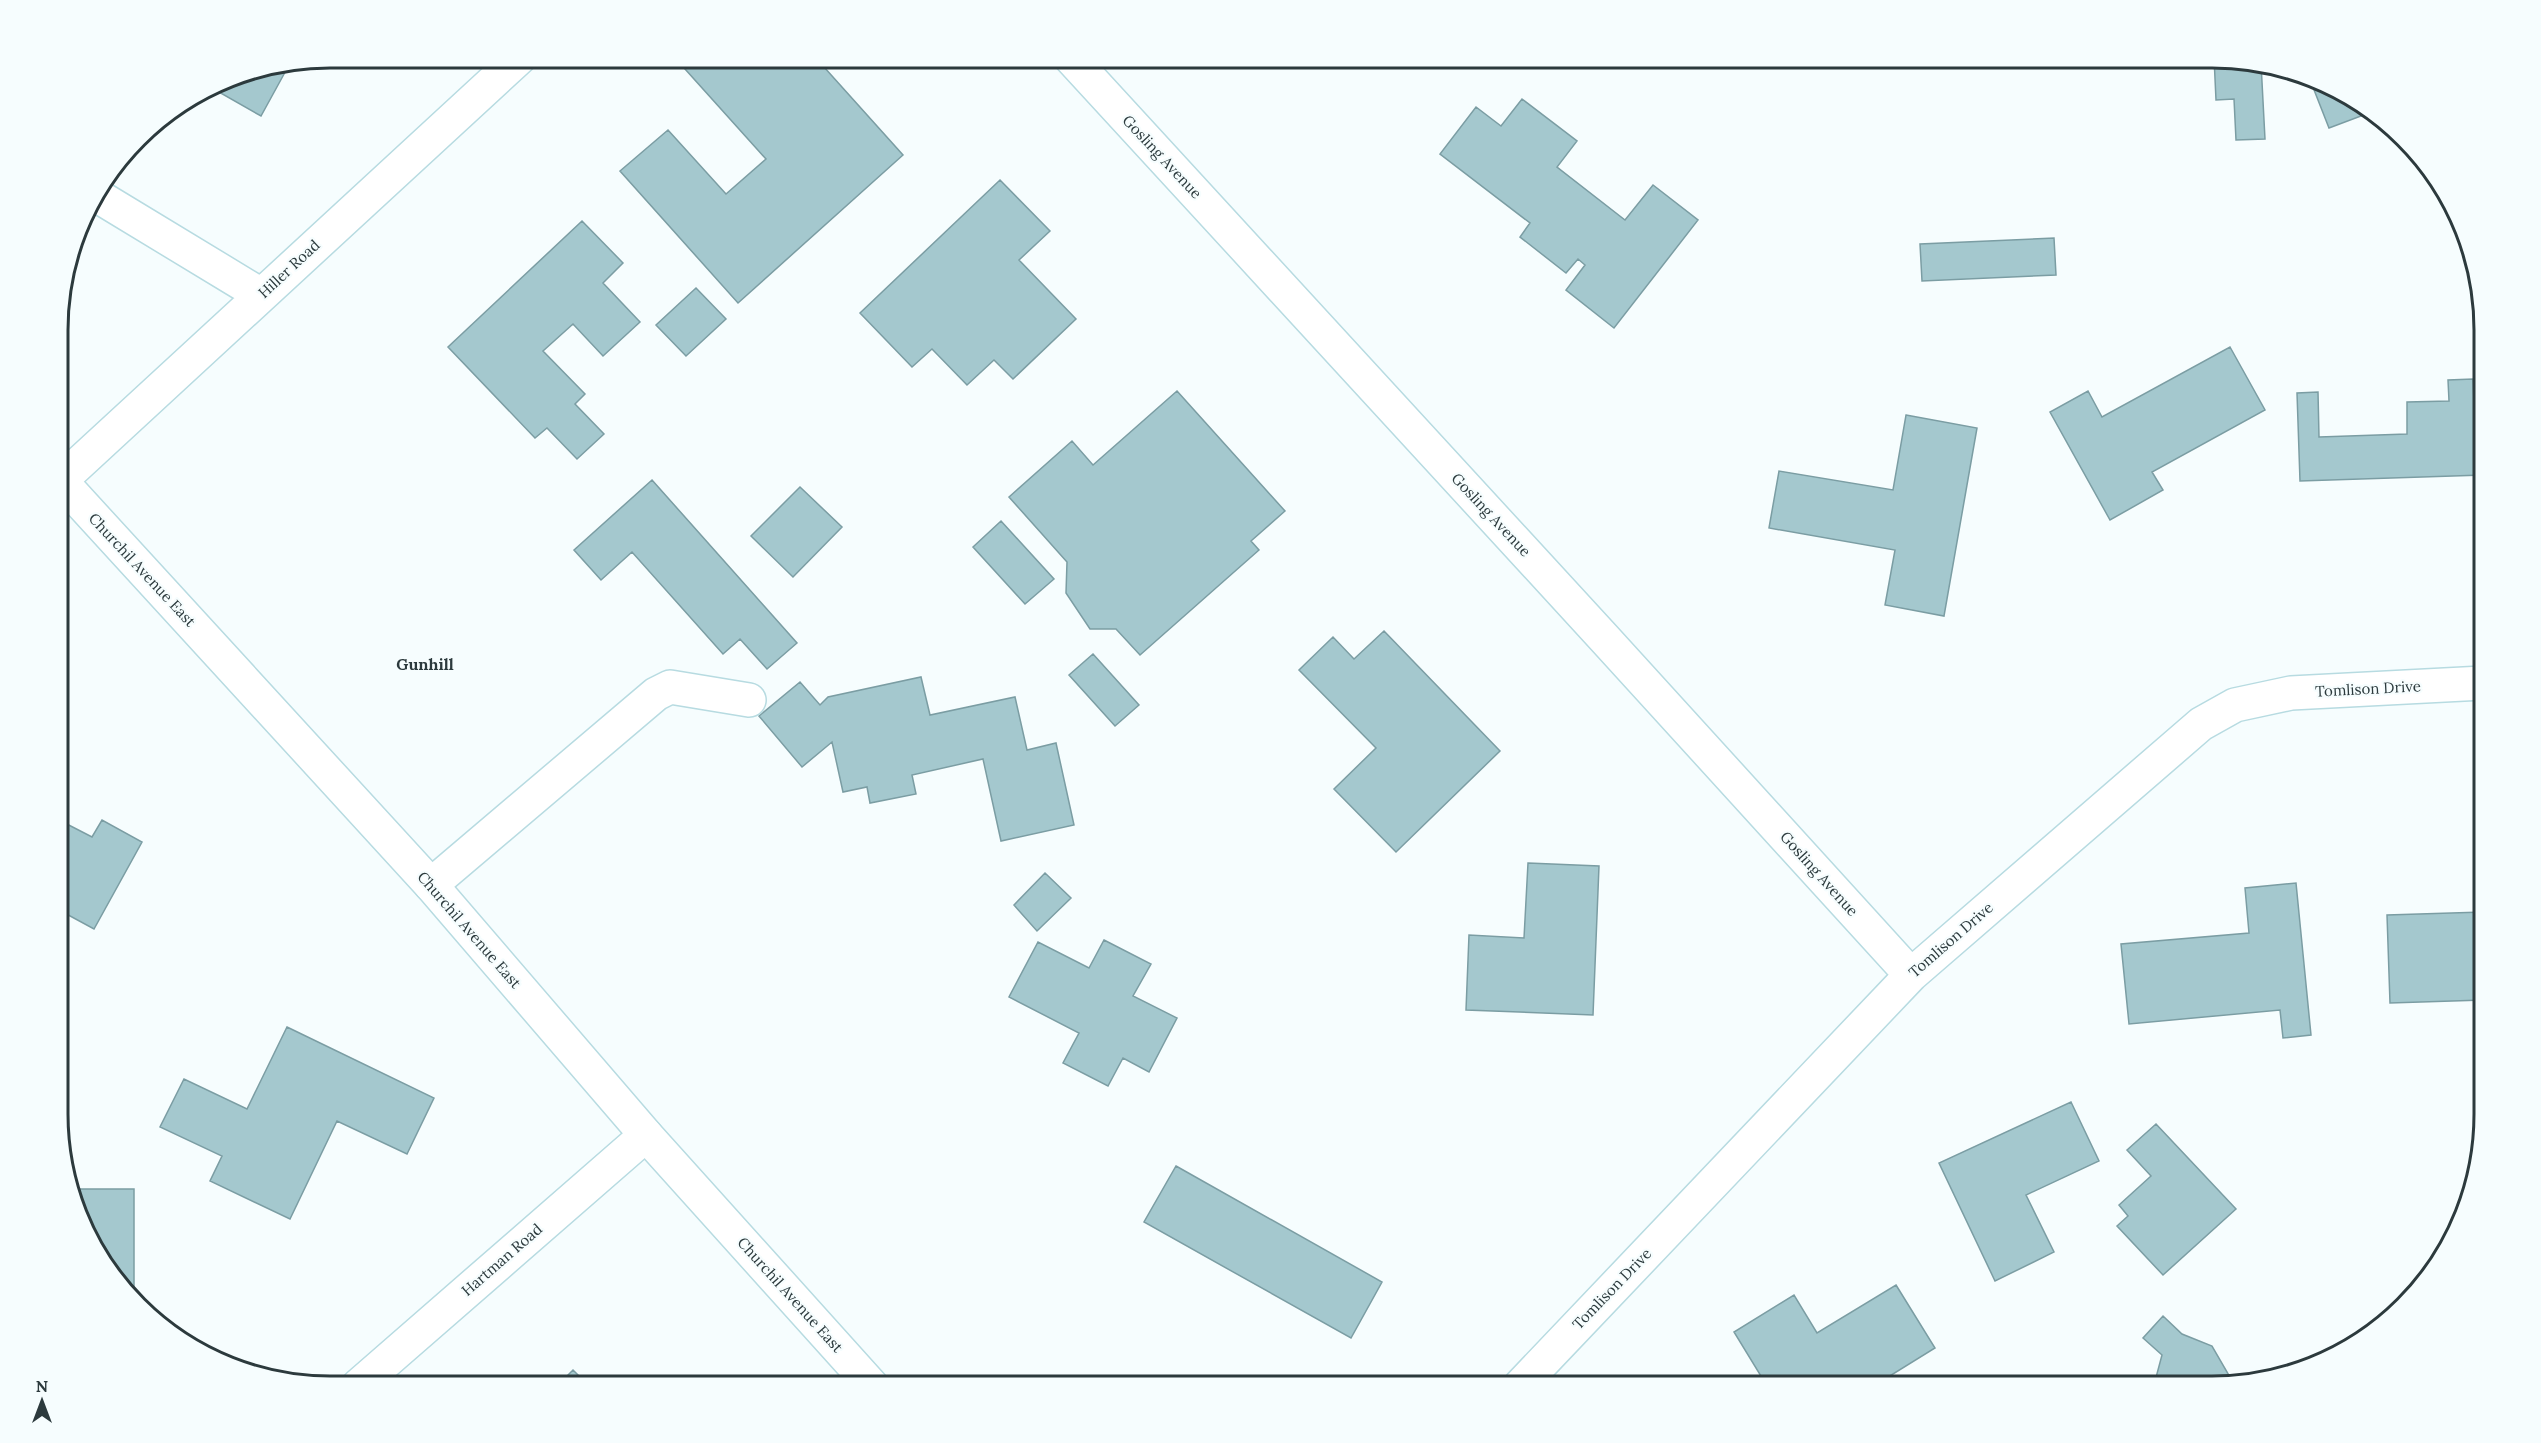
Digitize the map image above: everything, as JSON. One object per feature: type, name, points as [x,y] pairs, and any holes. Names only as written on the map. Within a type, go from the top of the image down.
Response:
[{"type":"street","name":"Hiller Road","points":[[68,474],[508,68]]},
{"type":"street","name":"Gosling Avenue","points":[[1080,68],[1911,975]]},
{"type":"street","points":[[102,199],[261,295]]},
{"type":"street","name":"Churchil Avenue East","points":[[68,490],[431,885],[646,1135],[863,1376]]},
{"type":"street","name":"Tomlison Drive","points":[[1530,1376],[1911,975],[2201,724],[2235,705],[2291,693],[2474,683]]},
{"type":"street","points":[[431,885],[656,694],[670,687],[749,700]]},
{"type":"street","name":"Hartman Road","points":[[369,1376],[646,1135]]},
{"type":"building","points":[[684,68],[825,68],[903,155],[738,303],[620,171],[668,130],[726,194],[766,159]]},
{"type":"building","points":[[2215,68],[2262,73],[2265,139],[2236,140],[2234,99],[2216,100]]},
{"type":"building","points":[[285,72],[261,116],[218,92],[261,76]]},
{"type":"building","points":[[2313,87],[2362,116],[2329,128]]},
{"type":"building","points":[[1522,99],[1577,141],[1557,167],[1625,220],[1653,185],[1698,220],[1614,328],[1566,290],[1585,265],[1578,259],[1566,273],[1520,237],[1530,223],[1440,154],[1476,107],[1501,126]]},
{"type":"building","points":[[1000,180],[1050,231],[1019,260],[1076,319],[1013,379],[994,360],[967,385],[932,349],[912,367],[860,313]]},
{"type":"building","points":[[582,221],[623,263],[603,283],[640,322],[603,356],[573,324],[543,351],[585,394],[575,404],[604,434],[577,459],[547,428],[535,438],[448,347]]},
{"type":"building","points":[[2054,238],[2056,275],[1922,281],[1920,244]]},
{"type":"building","points":[[696,288],[726,319],[686,356],[656,325]]},
{"type":"building","points":[[2230,347],[2265,410],[2152,472],[2163,490],[2110,520],[2050,412],[2088,391],[2102,417]]},
{"type":"building","points":[[2473,379],[2474,475],[2300,481],[2297,393],[2318,392],[2319,437],[2407,434],[2407,402],[2449,401],[2448,380]]},
{"type":"building","points":[[1177,391],[1285,511],[1251,541],[1259,550],[1140,655],[1116,629],[1090,629],[1066,593],[1067,562],[1009,497],[1072,441],[1093,465]]},
{"type":"building","points":[[1906,415],[1977,428],[1944,616],[1885,605],[1895,550],[1769,528],[1779,471],[1893,490]]},
{"type":"building","points":[[652,480],[797,643],[767,669],[740,639],[723,654],[632,552],[601,580],[574,550]]},
{"type":"building","points":[[800,487],[842,527],[793,577],[751,536]]},
{"type":"building","points":[[1001,521],[1054,579],[1025,604],[973,547]]},
{"type":"building","points":[[1384,631],[1500,751],[1396,852],[1334,789],[1376,748],[1299,670],[1333,637],[1354,659]]},
{"type":"building","points":[[1093,654],[1139,705],[1115,726],[1069,675]]},
{"type":"building","points":[[921,677],[930,715],[1015,697],[1027,750],[1056,743],[1074,825],[1001,841],[983,759],[912,775],[916,794],[870,803],[867,787],[843,792],[832,742],[802,767],[759,716],[800,682],[820,705],[828,697]]},
{"type":"building","points":[[102,820],[142,842],[94,929],[68,915],[68,825],[92,837]]},
{"type":"building","points":[[1528,863],[1599,866],[1593,1015],[1466,1010],[1469,935],[1524,938]]},
{"type":"building","points":[[1045,873],[1071,898],[1037,931],[1014,905]]},
{"type":"building","points":[[2296,883],[2311,1035],[2283,1038],[2280,1010],[2129,1024],[2121,944],[2249,933],[2245,888]]},
{"type":"building","points":[[2474,912],[2474,1000],[2390,1003],[2387,915]]},
{"type":"building","points":[[1104,940],[1151,964],[1133,996],[1177,1018],[1149,1072],[1123,1058],[1108,1086],[1063,1063],[1079,1033],[1009,997],[1038,942],[1089,968]]},
{"type":"building","points":[[287,1027],[434,1098],[407,1154],[337,1121],[290,1219],[210,1181],[222,1156],[160,1127],[184,1079],[247,1109]]},
{"type":"building","points":[[2071,1102],[2099,1161],[2026,1195],[2054,1252],[1995,1281],[1939,1163]]},
{"type":"building","points":[[2156,1124],[2236,1209],[2163,1275],[2117,1226],[2128,1216],[2119,1205],[2151,1176],[2127,1150]]},
{"type":"building","points":[[1176,1166],[1382,1282],[1351,1338],[1144,1222]]},
{"type":"building","points":[[78,1189],[134,1189],[134,1288],[94,1230]]},
{"type":"building","points":[[1896,1285],[1935,1348],[1890,1376],[1761,1376],[1734,1332],[1794,1295],[1817,1333]]},
{"type":"building","points":[[2163,1316],[2182,1334],[2212,1346],[2229,1375],[2156,1376],[2162,1355],[2143,1338]]},
{"type":"building","points":[[573,1370],[579,1376],[567,1376]]},
{"type":"district","name":"Gunhill","points":[[425,664]]}]
